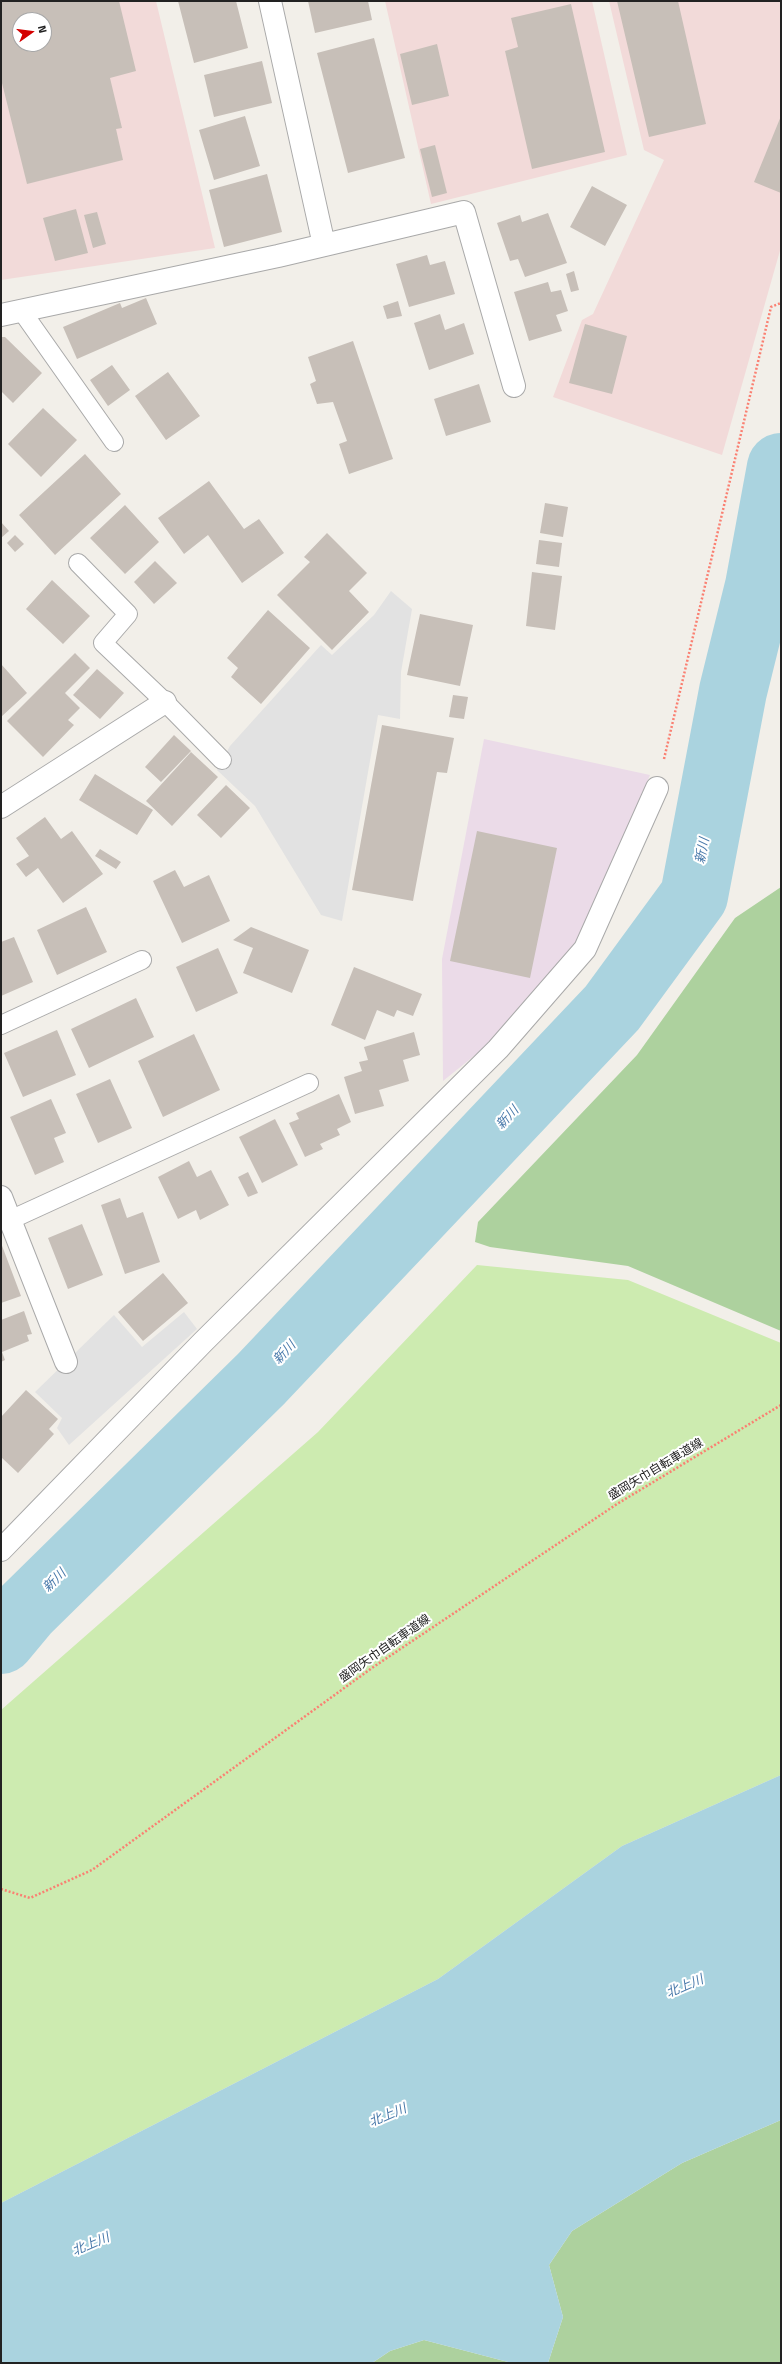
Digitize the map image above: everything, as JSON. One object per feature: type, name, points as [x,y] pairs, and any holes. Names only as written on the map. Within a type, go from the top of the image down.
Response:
[{"type":"street","points":[[270,1],[324,246]]},
{"type":"street","points":[[11,313],[324,246],[464,212],[514,386]]},
{"type":"street","points":[[1,807],[165,702]]},
{"type":"street","points":[[1,1550],[203,1342],[498,1049],[585,949],[657,788]]},
{"type":"street","points":[[1,1197],[66,1362]]},
{"type":"lane","points":[[11,313],[114,442]]},
{"type":"lane","points":[[78,563],[128,614],[102,643],[165,702],[222,760]]},
{"type":"lane","points":[[1,1025],[142,960]]},
{"type":"lane","points":[[10,1220],[309,1083]]},
{"type":"path","points":[[657,788],[771,307],[781,303]]},
{"type":"path","name":"盛岡矢巾自転車道線","points":[[1,1888],[30,1898],[92,1870],[372,1668],[617,1504],[781,1406]]},
{"type":"shaded area","points":[[1,1],[156,1],[215,248],[1,280]]},
{"type":"shaded area","points":[[385,1],[592,1],[627,155],[431,204]]},
{"type":"shaded area","points":[[609,1],[781,1],[781,247],[722,455],[553,397],[582,320],[593,314],[664,160],[644,150]]},
{"type":"shaded area","points":[[391,591],[412,609],[401,672],[400,719],[378,715],[342,921],[321,915],[255,806],[217,770],[230,746],[321,645],[332,655],[374,615]]},
{"type":"shaded area","points":[[484,739],[650,775],[578,944],[495,1039],[443,1081],[442,959]]},
{"type":"shaded area","points":[[184,1312],[197,1329],[69,1445],[57,1428],[62,1418],[35,1392],[114,1315],[142,1347]]},
{"type":"green space","points":[[781,887],[781,1331],[628,1266],[490,1247],[475,1242],[478,1222],[637,1055],[735,918]]},
{"type":"green space","points":[[477,1265],[628,1280],[781,1343],[781,1775],[622,1846],[438,1979],[1,2203],[1,1710],[318,1432]]},
{"type":"green space","points":[[781,2120],[781,2363],[548,2363],[563,2317],[549,2265],[572,2231],[682,2163]]},
{"type":"green space","points":[[424,2340],[512,2363],[372,2363],[390,2351]]},
{"type":"water","name":"北上川","points":[[781,1775],[781,2120],[682,2163],[572,2231],[549,2265],[563,2317],[548,2363],[512,2363],[424,2340],[390,2351],[372,2363],[1,2363],[1,2203],[438,1979],[622,1846]]},
{"type":"building","points":[[1,1],[119,1],[136,71],[110,78],[122,128],[116,129],[123,160],[27,184],[1,79]]},
{"type":"building","points":[[178,1],[236,1],[248,48],[194,63]]},
{"type":"building","points":[[308,1],[368,1],[372,20],[315,33]]},
{"type":"building","points":[[617,1],[678,1],[706,124],[649,137]]},
{"type":"building","points":[[571,4],[605,152],[532,169],[505,51],[518,47],[511,18]]},
{"type":"building","points":[[374,38],[405,158],[348,173],[317,53]]},
{"type":"building","points":[[437,44],[449,96],[412,105],[400,54]]},
{"type":"building","points":[[262,61],[272,103],[214,117],[204,75]]},
{"type":"building","points":[[245,116],[260,166],[214,180],[199,130]]},
{"type":"building","points":[[781,116],[781,193],[754,182]]},
{"type":"building","points":[[435,145],[447,193],[432,197],[420,149]]},
{"type":"building","points":[[267,174],[282,232],[224,247],[209,190]]},
{"type":"building","points":[[592,186],[627,205],[605,246],[570,227]]},
{"type":"building","points":[[76,209],[88,253],[55,261],[43,218]]},
{"type":"building","points":[[97,212],[106,244],[93,248],[84,215]]},
{"type":"building","points":[[548,213],[567,263],[525,277],[518,259],[510,261],[497,223],[520,215],[522,222]]},
{"type":"building","points":[[427,255],[430,265],[445,261],[455,294],[409,307],[396,264]]},
{"type":"building","points":[[574,271],[579,290],[571,292],[566,274]]},
{"type":"building","points":[[548,282],[551,292],[561,290],[568,311],[556,315],[562,331],[529,341],[514,292]]},
{"type":"building","points":[[146,298],[157,324],[77,359],[63,327],[120,303],[122,308]]},
{"type":"building","points":[[398,301],[402,316],[387,319],[383,306]]},
{"type":"building","points":[[440,314],[445,330],[464,323],[474,354],[429,370],[414,323]]},
{"type":"building","points":[[585,324],[627,336],[612,394],[569,383]]},
{"type":"building","points":[[1,337],[5,337],[42,373],[13,403],[1,391]]},
{"type":"building","points":[[353,341],[393,459],[349,474],[339,444],[347,441],[333,402],[317,404],[310,384],[316,381],[308,357]]},
{"type":"building","points":[[112,365],[130,390],[108,406],[90,380]]},
{"type":"building","points":[[168,372],[200,416],[166,440],[135,396]]},
{"type":"building","points":[[479,384],[491,422],[446,436],[434,399]]},
{"type":"building","points":[[43,408],[77,440],[41,477],[8,444]]},
{"type":"building","points":[[85,454],[121,494],[55,555],[19,515]]},
{"type":"building","points":[[209,481],[244,529],[259,519],[284,553],[242,583],[208,535],[184,554],[158,518]]},
{"type":"building","points":[[545,503],[568,507],[563,537],[540,533]]},
{"type":"building","points":[[125,505],[159,542],[125,574],[90,538]]},
{"type":"building","points":[[1,522],[9,531],[1,538]]},
{"type":"building","points":[[327,533],[367,573],[349,591],[369,612],[332,650],[277,595],[310,562],[304,557]]},
{"type":"building","points":[[15,535],[24,544],[15,552],[7,543]]},
{"type":"building","points":[[539,540],[562,543],[559,567],[536,564]]},
{"type":"building","points":[[155,561],[177,583],[154,604],[134,582]]},
{"type":"building","points":[[532,572],[562,576],[555,630],[526,626]]},
{"type":"building","points":[[52,580],[90,616],[63,644],[26,609]]},
{"type":"building","points":[[268,610],[310,648],[261,704],[231,677],[238,668],[227,658]]},
{"type":"building","points":[[420,614],[473,625],[460,686],[407,675]]},
{"type":"building","points":[[75,653],[90,668],[65,693],[80,708],[68,720],[74,725],[43,757],[7,721]]},
{"type":"building","points":[[1,664],[27,693],[1,717]]},
{"type":"building","points":[[97,669],[124,693],[100,719],[73,695]]},
{"type":"building","points":[[453,695],[468,697],[464,719],[449,717]]},
{"type":"building","points":[[382,725],[454,738],[447,773],[437,772],[413,901],[352,890]]},
{"type":"building","points":[[174,735],[191,751],[161,782],[145,767]]},
{"type":"building","points":[[191,752],[218,777],[172,826],[146,801]]},
{"type":"building","points":[[95,774],[153,810],[137,835],[79,800]]},
{"type":"building","points":[[226,785],[250,808],[221,838],[197,815]]},
{"type":"building","points":[[45,817],[61,839],[72,831],[103,874],[63,903],[38,868],[26,877],[16,864],[29,856],[16,838]]},
{"type":"building","points":[[477,831],[557,848],[530,978],[450,961]]},
{"type":"building","points":[[100,849],[121,862],[116,869],[95,856]]},
{"type":"building","points":[[175,870],[184,887],[209,875],[230,921],[182,943],[153,881]]},
{"type":"building","points":[[86,907],[107,952],[57,975],[37,930]]},
{"type":"building","points":[[251,927],[309,950],[292,993],[243,973],[253,948],[233,940]]},
{"type":"building","points":[[14,937],[33,982],[1,996],[1,942]]},
{"type":"building","points":[[218,948],[238,993],[196,1012],[176,967]]},
{"type":"building","points":[[354,967],[422,994],[413,1016],[397,1010],[394,1017],[377,1010],[365,1040],[331,1025]]},
{"type":"building","points":[[136,998],[154,1037],[89,1068],[71,1029]]},
{"type":"building","points":[[57,1030],[76,1075],[23,1097],[4,1053]]},
{"type":"building","points":[[414,1032],[420,1055],[403,1060],[409,1081],[379,1090],[384,1106],[355,1114],[344,1077],[362,1071],[359,1062],[368,1060],[364,1047]]},
{"type":"building","points":[[194,1034],[220,1090],[163,1117],[138,1061]]},
{"type":"building","points":[[110,1079],[132,1128],[98,1143],[76,1094]]},
{"type":"building","points":[[339,1094],[351,1122],[337,1129],[340,1135],[320,1144],[323,1149],[305,1157],[289,1123],[299,1119],[296,1113]]},
{"type":"building","points":[[51,1099],[66,1133],[54,1138],[64,1162],[35,1175],[10,1117]]},
{"type":"building","points":[[275,1119],[298,1165],[262,1183],[239,1137]]},
{"type":"building","points":[[189,1161],[197,1177],[211,1170],[229,1205],[200,1220],[196,1210],[178,1219],[158,1177]]},
{"type":"building","points":[[248,1172],[258,1193],[248,1197],[238,1177]]},
{"type":"building","points":[[120,1198],[127,1218],[143,1212],[160,1262],[125,1274],[101,1205]]},
{"type":"building","points":[[82,1224],[103,1275],[68,1289],[48,1238]]},
{"type":"building","points":[[1,1243],[21,1296],[1,1303]]},
{"type":"building","points":[[163,1273],[188,1303],[143,1341],[118,1312]]},
{"type":"building","points":[[24,1311],[32,1334],[27,1335],[29,1341],[2,1352],[5,1360],[1,1362],[1,1320]]},
{"type":"building","points":[[26,1390],[58,1419],[49,1429],[54,1434],[18,1473],[1,1457],[1,1417]]},
{"type":"waterway","name":"新川","points":[[1,1640],[26,1610],[261,1379],[612,1008],[694,896],[733,691],[759,586],[781,467]]}]
